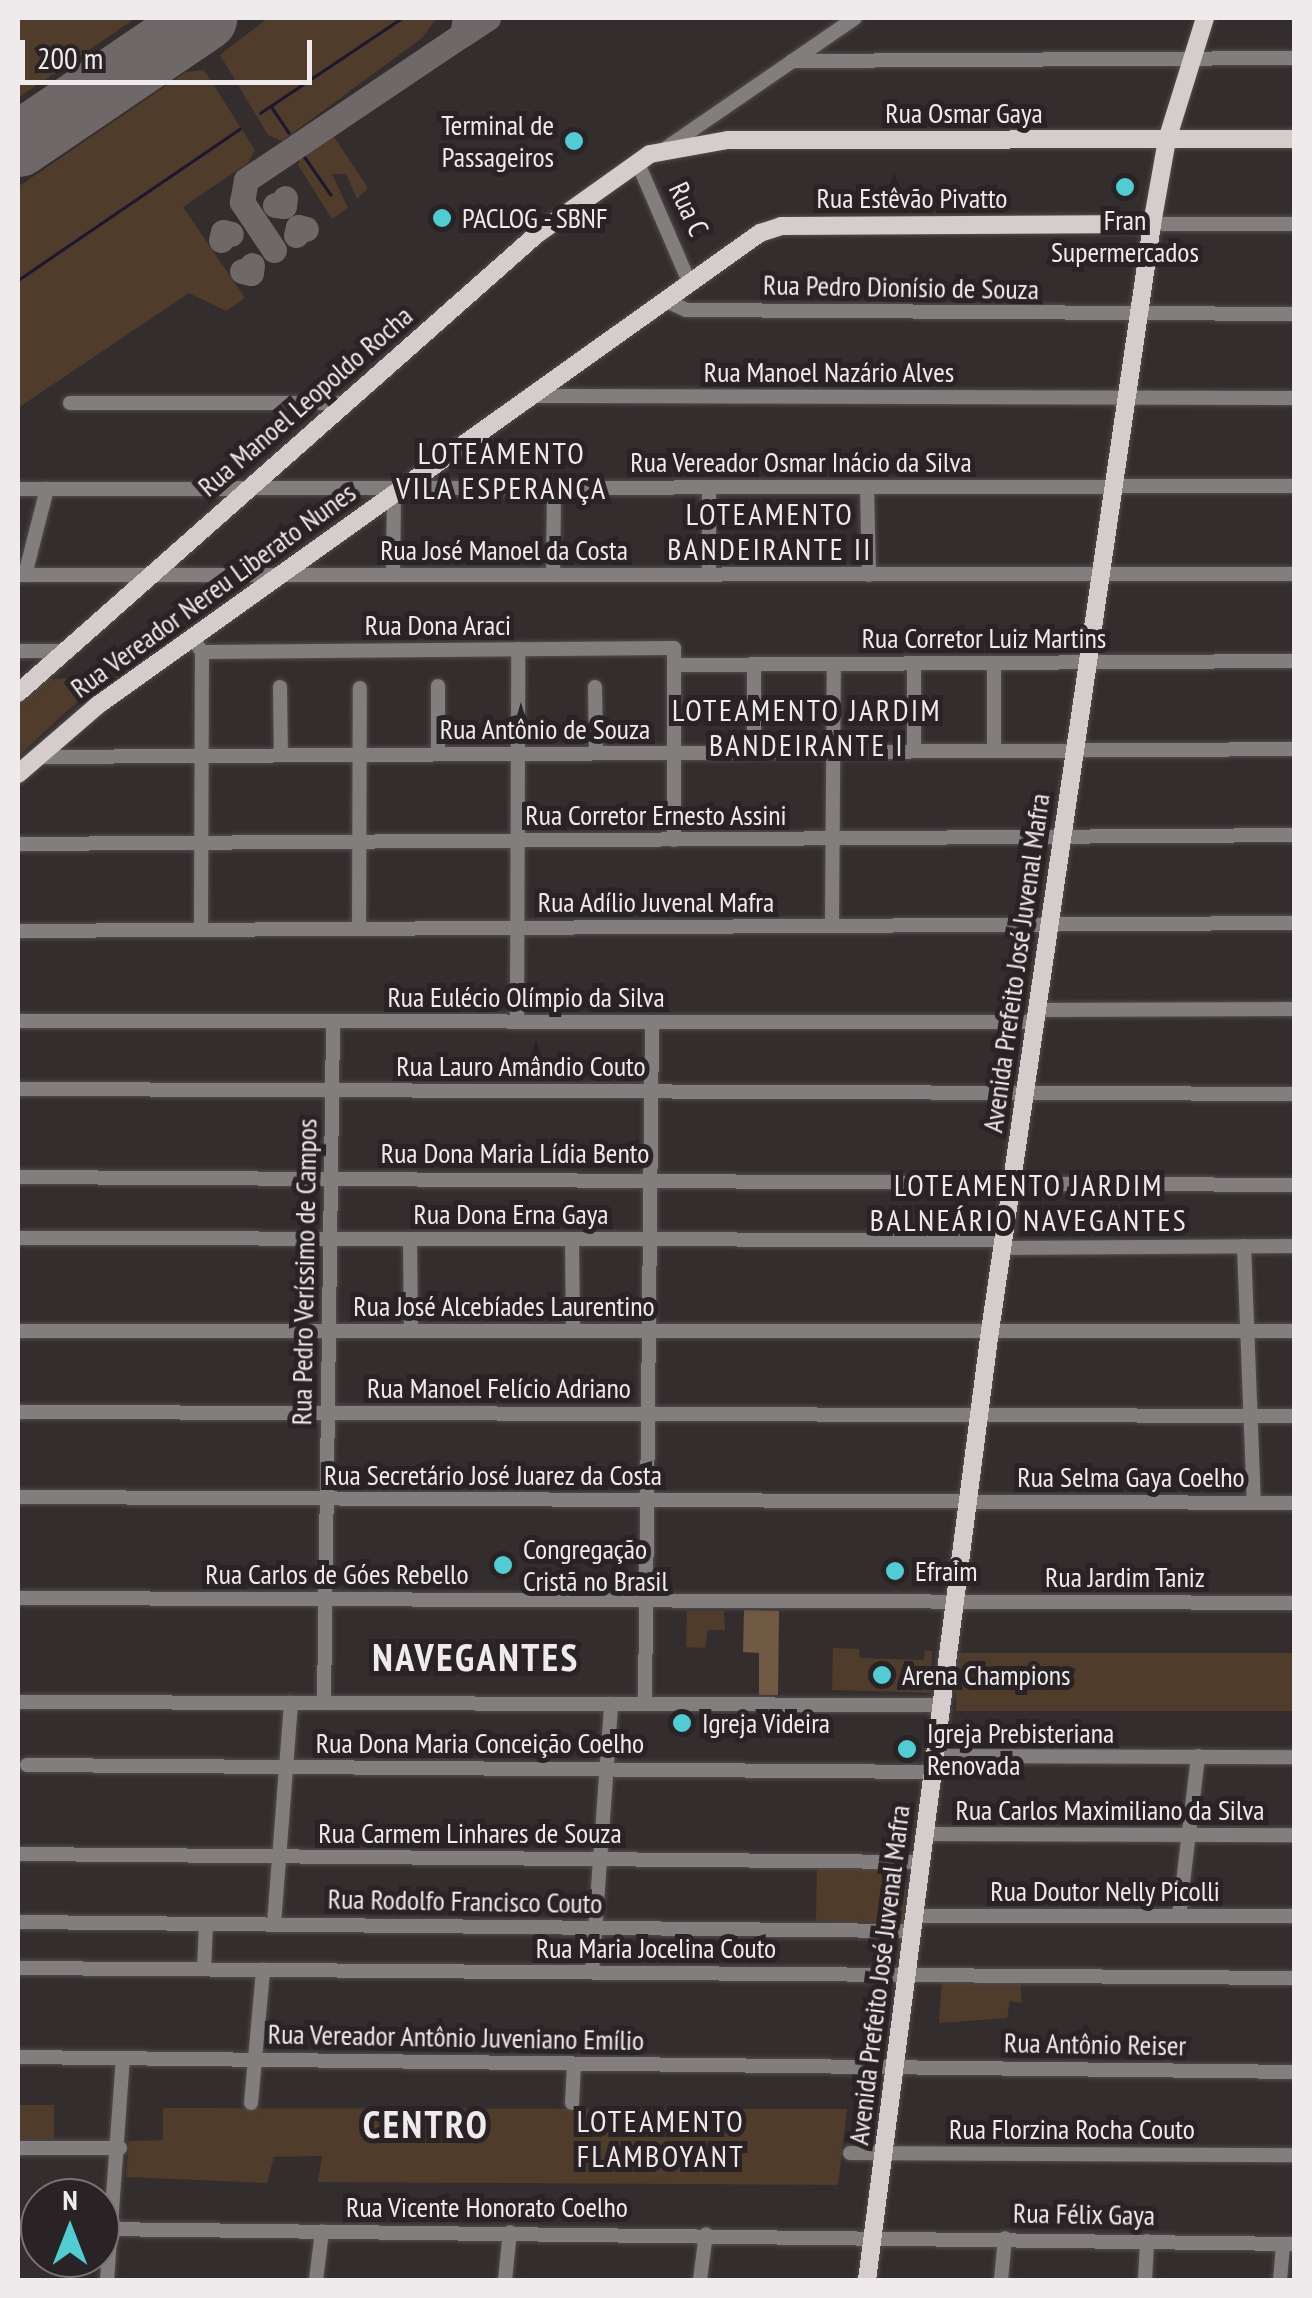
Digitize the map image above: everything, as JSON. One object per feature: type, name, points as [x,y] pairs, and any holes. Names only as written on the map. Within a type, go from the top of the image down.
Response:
[{"type":"main road","name":"Avenida Prefeito José Juvenal Mafra","points":[[867,2280],[990,1331],[1152,224],[1168,140],[1206,18]]},
{"type":"main road","name":"Rua Osmar Gaya","points":[[637,160],[695,135],[1294,139]]},
{"type":"main road","name":"Rua Manoel Leopoldo Rocha","points":[[18,693],[536,236],[637,160]]},
{"type":"main road","name":"Rua Estêvão Pivatto","points":[[689,282],[781,226],[1152,224]]},
{"type":"main road","name":"Rua Vereador Nereu Liberato Nunes","points":[[18,774],[35,757],[197,645],[281,574],[689,282]]},
{"type":"street","points":[[695,135],[855,18]]},
{"type":"street","points":[[792,61],[1294,58]]},
{"type":"street","name":"Rua C","points":[[637,160],[689,282]]},
{"type":"street","points":[[1152,224],[1294,224]]},
{"type":"street","name":"Rua Pedro Dionísio de Souza","points":[[664,300],[686,310],[1294,314]]},
{"type":"street","name":"Rua Manoel Nazário Alves","points":[[530,396],[1294,398]]},
{"type":"street","points":[[70,404],[345,403]]},
{"type":"street","points":[[867,486],[869,575]]},
{"type":"street","name":"Rua Vereador Osmar Inácio da Silva","points":[[18,489],[1294,486]]},
{"type":"street","points":[[709,487],[709,575]]},
{"type":"street","points":[[553,575],[554,488]]},
{"type":"street","points":[[21,575],[47,489]]},
{"type":"street","points":[[393,575],[399,490]]},
{"type":"street","name":"Rua José Manoel da Costa","points":[[21,575],[1294,574]]},
{"type":"street","points":[[197,645],[202,756],[201,930]]},
{"type":"street","name":"Rua Dona Araci","points":[[197,645],[674,648],[674,665]]},
{"type":"street","points":[[518,649],[518,1022]]},
{"type":"street","points":[[18,651],[64,651]]},
{"type":"street","name":"Rua Corretor Luiz Martins","points":[[674,665],[1294,661]]},
{"type":"street","points":[[914,663],[914,751]]},
{"type":"street","points":[[994,663],[994,750]]},
{"type":"street","points":[[754,664],[754,752]]},
{"type":"street","points":[[832,926],[834,664]]},
{"type":"street","points":[[674,665],[674,840]]},
{"type":"street","points":[[438,686],[438,754]]},
{"type":"street","points":[[280,687],[280,755]]},
{"type":"street","points":[[596,687],[596,753]]},
{"type":"street","points":[[359,929],[360,688]]},
{"type":"street","name":"Rua Antônio de Souza","points":[[35,757],[1294,749]]},
{"type":"street","name":"Rua Corretor Ernesto Assini","points":[[18,844],[1294,835]]},
{"type":"street","name":"Rua Adílio Juvenal Mafra","points":[[18,931],[1294,924]]},
{"type":"street","name":"Rua Eulécio Olímpio da Silva","points":[[18,1021],[652,1022],[1294,1010]]},
{"type":"street","name":"Rua Pedro Veríssimo de Campos","points":[[324,1703],[332,1022]]},
{"type":"street","points":[[645,1704],[652,1022]]},
{"type":"street","name":"Rua Lauro Amândio Couto","points":[[18,1090],[1294,1094]]},
{"type":"street","name":"Rua Dona Maria Lídia Bento","points":[[18,1177],[1294,1185]]},
{"type":"street","name":"Rua Dona Erna Gaya","points":[[18,1238],[1294,1246]]},
{"type":"street","points":[[410,1239],[411,1331]]},
{"type":"street","points":[[572,1240],[573,1331]]},
{"type":"street","points":[[1244,1246],[1254,1503]]},
{"type":"street","name":"Rua José Alcebíades Laurentino","points":[[18,1331],[1294,1331]]},
{"type":"street","name":"Rua Manoel Felício Adriano","points":[[18,1412],[1294,1416]]},
{"type":"street","name":"Rua Secretário José Juarez da Costa","points":[[18,1498],[968,1502]]},
{"type":"street","name":"Rua Selma Gaya Coelho","points":[[968,1502],[1294,1503]]},
{"type":"street","name":"Rua Carlos de Góes Rebello","points":[[18,1598],[956,1602]]},
{"type":"street","name":"Rua Jardim Taniz","points":[[956,1602],[1294,1603]]},
{"type":"street","points":[[18,1702],[942,1705]]},
{"type":"street","points":[[274,1924],[291,1703]]},
{"type":"street","points":[[592,1972],[610,1704]]},
{"type":"street","points":[[1179,1916],[1198,1756]]},
{"type":"street","name":"Rua Dona Maria Conceição Coelho","points":[[27,1765],[606,1769],[1294,1757]]},
{"type":"street","name":"Rua Carlos Maximiliano da Silva","points":[[925,1834],[1294,1836]]},
{"type":"street","name":"Rua Carmem Linhares de Souza","points":[[18,1854],[922,1862]]},
{"type":"street","name":"Rua Doutor Nelly Picolli","points":[[914,1924],[1294,1916]]},
{"type":"street","name":"Rua Rodolfo Francisco Couto","points":[[18,1922],[595,1928],[914,1924]]},
{"type":"street","points":[[204,1969],[206,1924]]},
{"type":"street","name":"Rua Maria Jocelina Couto","points":[[18,1968],[1294,1978]]},
{"type":"street","points":[[251,2103],[263,1970]]},
{"type":"street","name":"Rua Vereador Antônio Juveniano Emílio","points":[[18,2058],[895,2067]]},
{"type":"street","points":[[115,2178],[123,2058]]},
{"type":"street","points":[[572,2103],[574,2064]]},
{"type":"street","name":"Rua Antônio Reiser","points":[[895,2067],[1294,2072]]},
{"type":"street","points":[[18,2148],[120,2148]]},
{"type":"street","name":"Rua Florzina Rocha Couto","points":[[850,2153],[1294,2155]]},
{"type":"street","name":"Rua Vicente Honorato Coelho","points":[[120,2229],[873,2235]]},
{"type":"street","points":[[316,2280],[322,2231]]},
{"type":"street","points":[[505,2280],[510,2232]]},
{"type":"street","points":[[700,2280],[706,2234]]},
{"type":"street","name":"Rua Félix Gaya","points":[[873,2235],[1289,2244]]},
{"type":"street","points":[[1001,2280],[1005,2238]]},
{"type":"street","points":[[1145,2280],[1147,2241]]},
{"type":"street","points":[[1280,2280],[1289,2244]]},
{"type":"shaded area","points":[[18,18],[136,18],[18,98]]},
{"type":"shaded area","points":[[268,18],[437,18],[422,38],[282,141],[268,135],[220,55]]},
{"type":"shaded area","points":[[204,70],[255,150],[248,163],[183,207],[245,298],[226,311],[189,293],[18,408],[18,187],[186,72]]},
{"type":"shaded area","points":[[330,131],[368,188],[357,199],[346,174],[332,174],[348,208],[332,219],[298,165],[303,150]]},
{"type":"shaded area","points":[[107,678],[18,757],[18,699],[36,679]]},
{"type":"shaded area","points":[[744,1610],[779,1611],[778,1695],[759,1695],[759,1653],[743,1652]]},
{"type":"shaded area","points":[[687,1611],[724,1611],[725,1630],[708,1630],[705,1648],[686,1647]]},
{"type":"shaded area","name":"Arena Champions","points":[[833,1648],[859,1649],[860,1658],[924,1660],[925,1651],[932,1651],[931,1693],[832,1690]]},
{"type":"shaded area","points":[[956,1653],[1294,1653],[1294,1711],[956,1711]]},
{"type":"shaded area","points":[[817,1863],[906,1865],[905,1923],[816,1921]]},
{"type":"shaded area","points":[[942,1978],[1020,1979],[1022,2003],[1010,2001],[1007,2018],[939,2023]]},
{"type":"shaded area","points":[[18,2105],[54,2105],[54,2139],[18,2139]]},
{"type":"shaded area","points":[[163,2108],[847,2109],[838,2185],[318,2182],[322,2156],[274,2157],[267,2183],[126,2177],[129,2141],[163,2140]]},
{"type":"waterway","points":[[260,113],[402,18]]},
{"type":"waterway","points":[[271,106],[289,133]]},
{"type":"waterway","points":[[18,280],[239,129]]},
{"type":"waterway","points":[[304,156],[331,195]]},
{"type":"taxiway","points":[[465,18],[462,35],[488,18]]},
{"type":"taxiway","points":[[274,250],[242,202],[246,180],[462,35]]},
{"type":"taxiway","points":[[275,205],[284,206],[285,198]]},
{"type":"taxiway","points":[[296,235],[298,227],[306,229]]},
{"type":"taxiway","points":[[221,240],[223,232],[231,234]]},
{"type":"taxiway","points":[[242,271],[251,273],[252,265]]},
{"type":"runway","points":[[18,144],[204,18]]},
{"type":"place","name":"Terminal de Passageiros","points":[[574,141]]},
{"type":"place","name":"Fran Supermercados","points":[[1125,187]]},
{"type":"place","name":"PACLOG - SBNF","points":[[442,218]]},
{"type":"place","name":"Congregação Cristã no Brasil","points":[[503,1565]]},
{"type":"place","name":"Efraim","points":[[895,1571]]},
{"type":"place","name":"Arena Champions","points":[[882,1675]]},
{"type":"place","name":"Igreja Videira","points":[[682,1723]]},
{"type":"place","name":"Igreja Prebisteriana Renovada","points":[[907,1749]]},
{"type":"district","name":"LOTEAMENTO VILA ESPERANÇA","points":[[502,470]]},
{"type":"district","name":"LOTEAMENTO BANDEIRANTE II","points":[[770,531]]},
{"type":"district","name":"LOTEAMENTO JARDIM BANDEIRANTE I","points":[[807,727]]},
{"type":"district","name":"LOTEAMENTO JARDIM BALNEÁRIO NAVEGANTES","points":[[1029,1202]]},
{"type":"district","name":"NAVEGANTES","points":[[476,1657]]},
{"type":"district","name":"CENTRO","points":[[426,2124]]},
{"type":"district","name":"LOTEAMENTO FLAMBOYANT","points":[[661,2138]]}]
